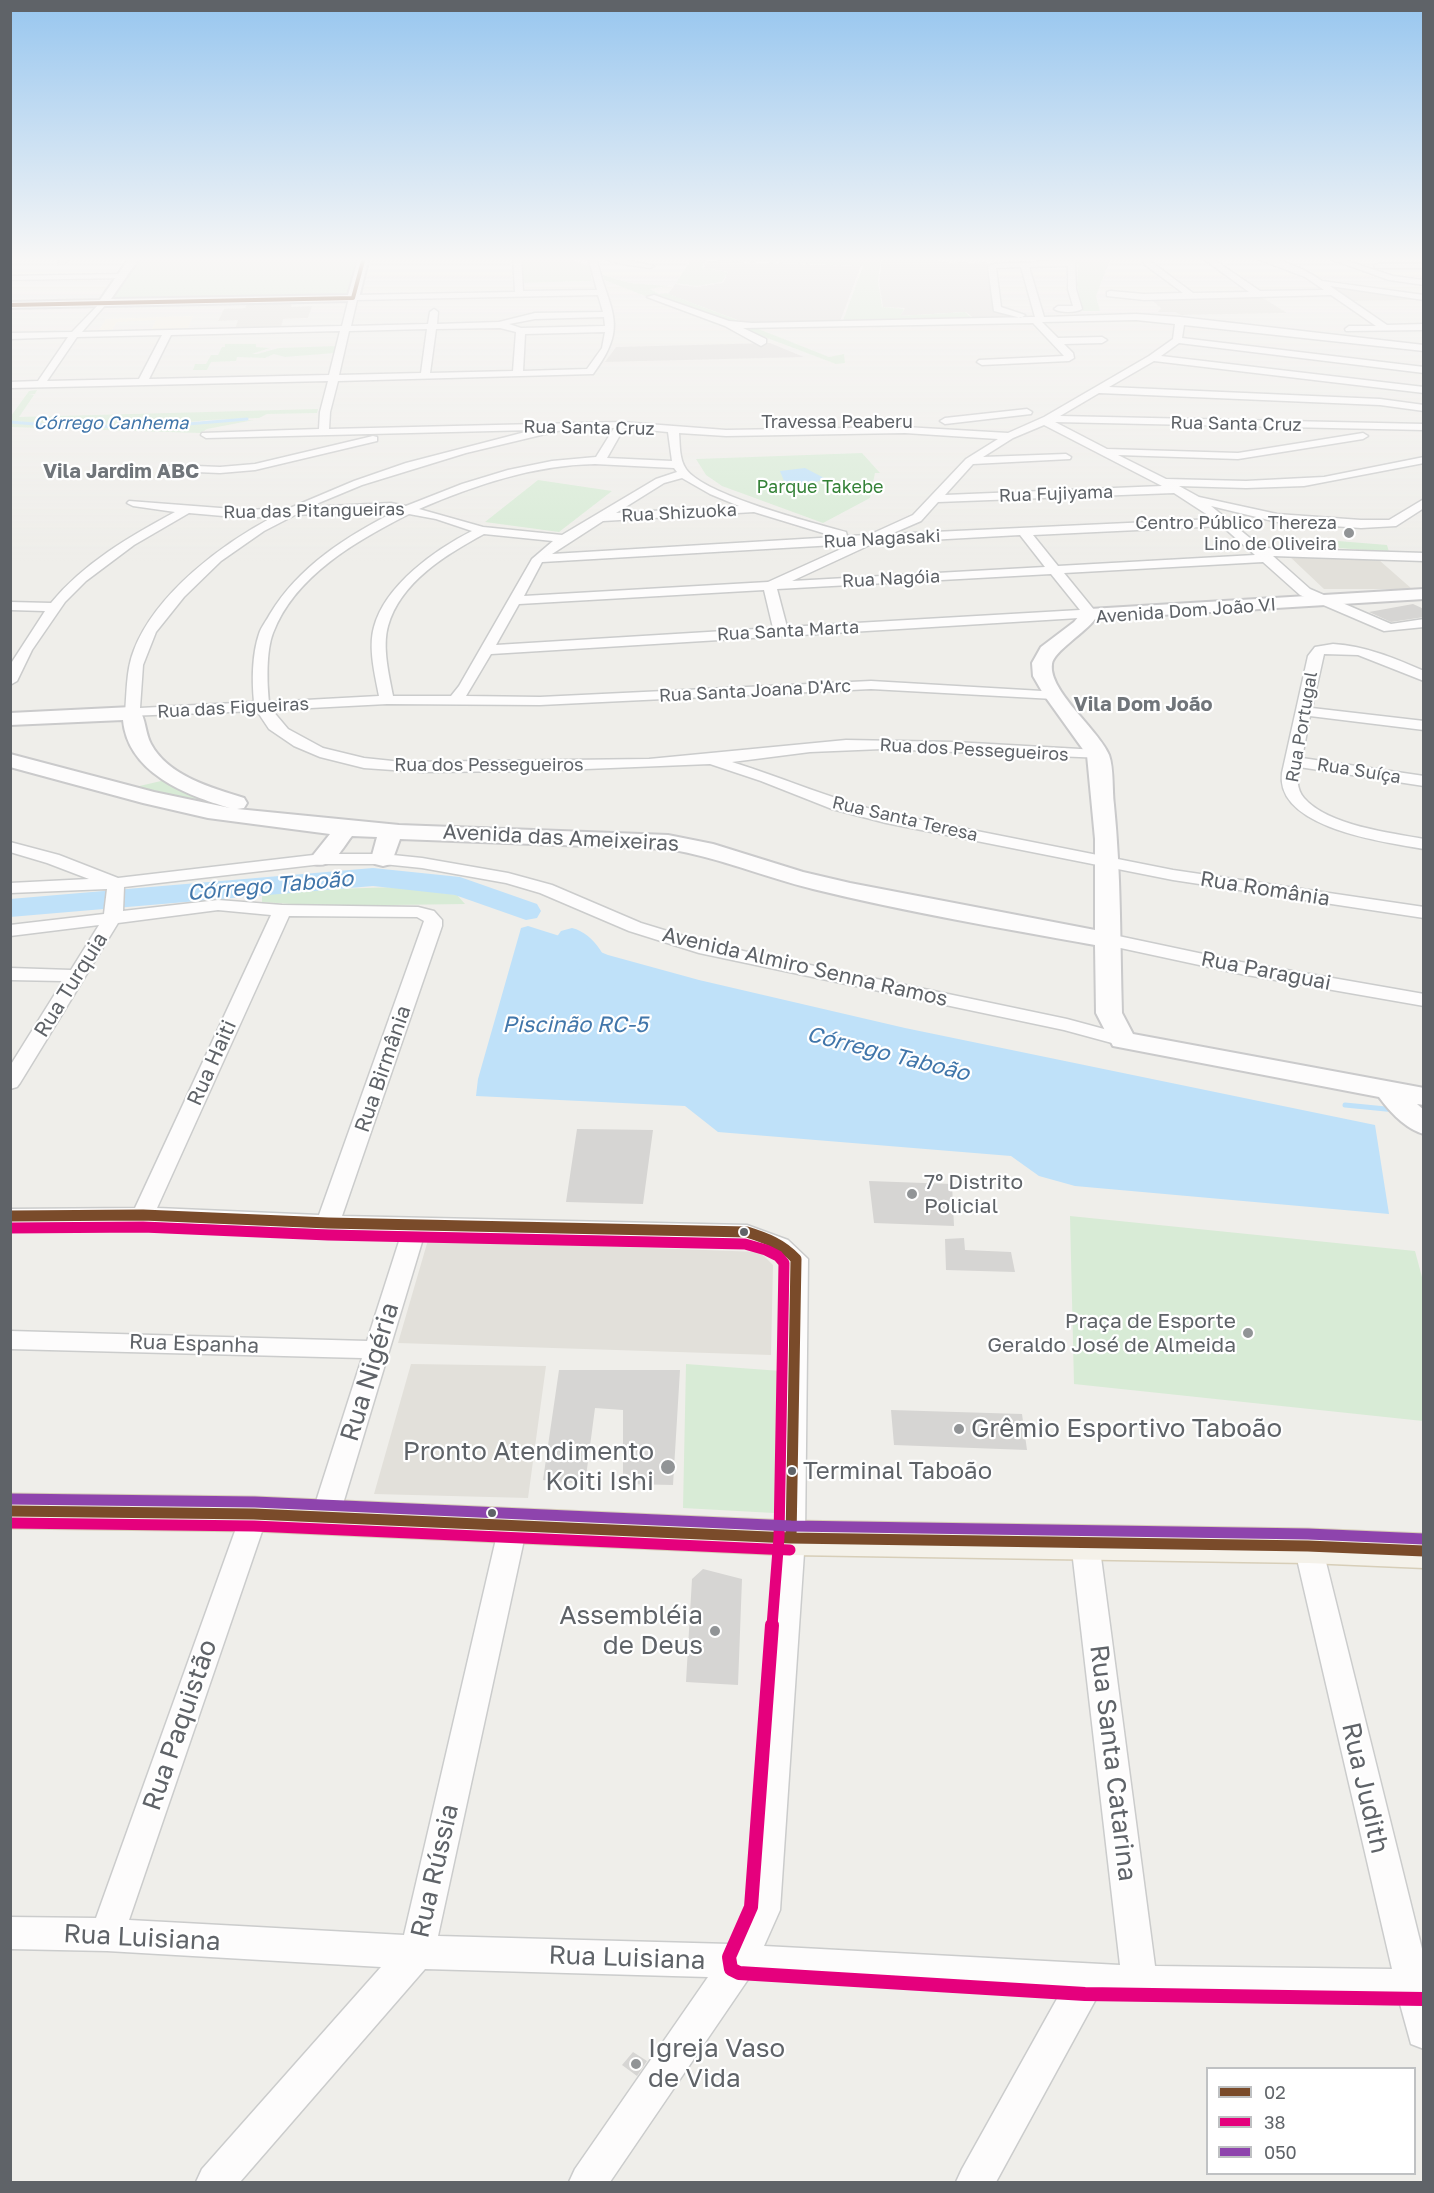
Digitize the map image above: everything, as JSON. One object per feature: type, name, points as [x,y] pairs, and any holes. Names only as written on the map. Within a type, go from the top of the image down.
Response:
[{"type":"main road","points":[[10,1511],[254,1514],[791,1538],[1308,1546],[1424,1551]]},
{"type":"street","points":[[40,385],[57,359]]},
{"type":"street","points":[[142,383],[154,359]]},
{"type":"street","points":[[339,359],[324,427],[453,418]]},
{"type":"street","points":[[425,377],[427,359]]},
{"type":"street","points":[[518,374],[519,359]]},
{"type":"street","points":[[10,385],[518,374],[593,376],[601,359]]},
{"type":"street","points":[[982,362],[1062,359]]},
{"type":"street","points":[[782,631],[770,586],[917,518],[970,461],[1009,436],[1047,420],[1150,359]]},
{"type":"street","points":[[1163,359],[1424,390]]},
{"type":"street","points":[[1334,359],[1424,370]]},
{"type":"street","points":[[1380,402],[1413,359]]},
{"type":"street","points":[[1222,374],[1232,368]]},
{"type":"street","points":[[1193,394],[1212,381]]},
{"type":"street","points":[[1098,390],[1380,402],[1424,408]]},
{"type":"street","name":"Travessa Peaberu","points":[[741,421],[936,422],[1027,412]]},
{"type":"street","points":[[585,414],[651,416]]},
{"type":"street","points":[[1047,420],[1192,498],[1226,522],[1305,592],[1325,600],[1392,638],[1401,667],[1424,677]]},
{"type":"street","name":"Rua Santa Cruz","points":[[1047,420],[1424,429]]},
{"type":"street","points":[[599,462],[621,425]]},
{"type":"street","name":"Rua Santa Cruz","points":[[206,435],[324,427],[411,429],[621,425],[750,433],[913,430],[1009,436]]},
{"type":"street","points":[[289,823],[208,793],[165,772],[144,751],[134,732],[132,713],[137,659],[159,616],[217,557],[250,535],[337,491],[403,467],[564,426]]},
{"type":"street","points":[[172,468],[220,470],[255,467],[411,429]]},
{"type":"street","points":[[1104,451],[1238,456],[1362,436],[1424,429]]},
{"type":"street","points":[[673,430],[681,470]]},
{"type":"street","points":[[970,461],[1066,457]]},
{"type":"street","points":[[1164,482],[1280,485],[1335,478],[1424,460]]},
{"type":"street","points":[[263,708],[259,666],[265,639],[282,603],[315,567],[376,524],[408,509],[523,470],[556,463],[599,462],[681,470],[718,492],[832,537],[842,553]]},
{"type":"street","points":[[455,700],[538,559],[599,517],[681,470]]},
{"type":"street","name":"Rua Fujiyama","points":[[935,500],[1177,489]]},
{"type":"street","points":[[1192,498],[1277,518],[1361,524],[1392,523],[1424,502]]},
{"type":"street","name":"Rua das Pitangueiras","points":[[133,503],[246,514],[377,507],[408,509],[482,530],[564,539]]},
{"type":"street","name":"Rua Shizuoka","points":[[599,517],[758,509]]},
{"type":"street","points":[[10,681],[24,649],[54,607],[103,561],[149,530],[187,510]]},
{"type":"street","name":"Rua Nagasaki","points":[[538,559],[832,537],[857,540],[1226,522]]},
{"type":"street","points":[[387,700],[381,670],[380,628],[391,606],[399,592],[431,561],[482,530]]},
{"type":"street","points":[[1024,532],[1090,614]]},
{"type":"street","name":"Rua Nagóia","points":[[514,600],[1055,570],[1265,555],[1424,557]]},
{"type":"street","name":"Avenida Dom João VI","points":[[1098,755],[1054,695],[1043,676],[1042,663],[1048,651],[1081,627],[1090,614],[1424,594]]},
{"type":"street","points":[[10,606],[54,607]]},
{"type":"street","name":"Rua Santa Marta","points":[[486,650],[1090,614]]},
{"type":"street","points":[[1392,638],[1424,623]]},
{"type":"street","name":"Rua Portugal","points":[[1401,667],[1366,653],[1343,648],[1320,650],[1315,656],[1289,788],[1296,799],[1307,808],[1351,829],[1424,844]]},
{"type":"street","name":"Rua Santa Joana D'Arc","points":[[455,700],[540,701],[871,685],[1054,695]]},
{"type":"street","name":"Rua das Figueiras","points":[[10,719],[387,700],[455,700]]},
{"type":"street","name":"Rua dos Pessegueiros","points":[[263,708],[283,732],[304,745],[325,754],[387,766],[516,767],[707,759],[807,747],[883,744],[1098,755]]},
{"type":"street","points":[[1304,711],[1424,726]]},
{"type":"street","points":[[1098,755],[1107,863],[1109,1013],[1123,1040]]},
{"type":"street","name":"Rua Santa Teresa","points":[[707,759],[767,778],[838,806],[1107,863]]},
{"type":"street","name":"Avenida das Ameixeiras","points":[[10,760],[205,810],[289,823],[345,829],[668,842],[692,845],[808,881],[851,891],[1109,940]]},
{"type":"street","name":"Rua Suíça","points":[[1294,761],[1424,781]]},
{"type":"street","points":[[119,789],[147,782],[165,772]]},
{"type":"street","points":[[322,860],[345,829]]},
{"type":"street","points":[[383,858],[391,830]]},
{"type":"street","points":[[10,847],[53,859],[116,885]]},
{"type":"street","name":"Avenida Almiro Senna Ramos","points":[[14,888],[116,885],[322,860],[383,858],[508,878],[576,900],[653,933],[706,949],[1067,1025],[1123,1040],[1424,1097]]},
{"type":"street","points":[[14,888],[53,859]]},
{"type":"street","name":"Rua România","points":[[1107,863],[1424,913]]},
{"type":"street","name":"Rua Turquia","points":[[14,1072],[77,976],[114,914],[116,885]]},
{"type":"street","points":[[10,931],[114,914],[218,905],[282,910]]},
{"type":"street","name":"Rua Birmânia","points":[[282,910],[405,911],[428,915],[433,920],[433,926],[328,1224]]},
{"type":"street","name":"Rua Haiti","points":[[143,1215],[282,910]]},
{"type":"street","name":"Rua Paraguai","points":[[1109,940],[1241,968],[1424,1000]]},
{"type":"street","points":[[10,974],[77,976]]},
{"type":"street","points":[[1388,1089],[1397,1102],[1424,1125]]},
{"type":"street","points":[[10,1216],[143,1215],[328,1224],[747,1232],[771,1239],[786,1247],[796,1259],[791,1538],[763,1910],[741,1961],[588,2182]]},
{"type":"street","name":"Rua Nigéria","points":[[325,1517],[415,1226]]},
{"type":"street","name":"Rua Espanha","points":[[10,1340],[377,1350]]},
{"type":"street","name":"Rua Paquistão","points":[[107,1935],[254,1514]]},
{"type":"street","name":"Rua Rússia","points":[[215,2182],[417,1952],[513,1526]]},
{"type":"street","name":"Rua Santa Catarina","points":[[1085,1542],[1140,1984]]},
{"type":"street","name":"Rua Judith","points":[[1308,1546],[1418,1987],[1424,2031]]},
{"type":"street","name":"Rua Luisiana","points":[[10,1933],[107,1935],[417,1952],[741,1961],[1086,1982],[1418,1987]]},
{"type":"street","points":[[975,2182],[1086,1982]]},
{"type":"shaded area","points":[[607,359],[711,359],[605,362]]},
{"type":"shaded area","points":[[1288,555],[1379,560],[1412,589],[1324,589]]},
{"type":"shaded area","points":[[428,1240],[760,1252],[773,1265],[771,1355],[398,1343]]},
{"type":"shaded area","points":[[411,1364],[546,1366],[528,1498],[374,1494]]},
{"type":"green space","points":[[209,359],[236,359],[211,362],[207,370],[193,370],[195,364],[206,364]]},
{"type":"green space","points":[[824,359],[845,359],[845,363],[836,364]]},
{"type":"green space","points":[[37,390],[35,394],[29,394],[34,395],[19,417],[318,409],[317,413],[267,414],[259,418],[208,420],[154,426],[62,425],[11,421],[11,416],[29,391]]},
{"type":"green space","points":[[254,420],[207,429],[201,433],[10,427],[11,422],[116,427]]},
{"type":"green space","name":"Parque Takebe","points":[[862,453],[880,473],[875,473],[870,498],[823,523],[722,486],[706,475],[696,459]]},
{"type":"green space","points":[[538,480],[612,491],[559,532],[485,522]]},
{"type":"green space","points":[[1338,541],[1387,545],[1389,552],[1339,548]]},
{"type":"green space","points":[[166,775],[215,804],[179,800],[131,788],[161,781]]},
{"type":"green space","points":[[398,887],[457,895],[465,904],[319,906],[262,902],[262,896],[270,891]]},
{"type":"green space","name":"Praça de Esporte Geraldo José de Almeida","points":[[1070,1216],[1415,1251],[1423,1281],[1423,1421],[1074,1384]]},
{"type":"green space","points":[[686,1364],[781,1371],[774,1513],[683,1508]]},
{"type":"water","points":[[805,468],[826,479],[798,487],[784,481],[780,471]]},
{"type":"water","name":"Piscinão RC-5","points":[[528,926],[608,955],[699,980],[905,1028],[1375,1125],[1389,1214],[1075,1186],[1039,1176],[1011,1156],[718,1132],[685,1106],[476,1096],[478,1079],[521,928]]},
{"type":"building","points":[[1413,604],[1424,609],[1424,617],[1391,622],[1369,612]]},
{"type":"building","points":[[577,1129],[653,1130],[643,1204],[566,1202]]},
{"type":"building","name":"7º Distrito Policial","points":[[869,1181],[952,1184],[954,1226],[874,1223]]},
{"type":"building","points":[[964,1238],[965,1250],[1011,1252],[1015,1272],[946,1270],[945,1239]]},
{"type":"building","points":[[559,1370],[680,1370],[673,1485],[623,1484],[623,1410],[595,1408],[585,1484],[543,1480]]},
{"type":"building","name":"Grêmio Esportivo Taboão","points":[[891,1410],[1022,1414],[1027,1450],[894,1445]]},
{"type":"building","name":"Assembléia de Deus","points":[[703,1569],[742,1579],[738,1685],[686,1682],[692,1579]]},
{"type":"building","name":"Igreja Vaso de Vida","points":[[633,2052],[647,2061],[637,2076],[622,2065]]},
{"type":"waterway","name":"Córrego Canhema","points":[[10,422],[61,426],[152,427],[247,419]]},
{"type":"waterway","name":"Córrego Taboão","points":[[10,908],[373,877],[460,886],[526,911]]},
{"type":"waterway","name":"Córrego Taboão","points":[[572,938],[592,961],[600,983]]},
{"type":"waterway","name":"Córrego Taboão","points":[[1345,1105],[1396,1110]]},
{"type":"transit line","name":"02","points":[[10,1216],[143,1215],[328,1223],[747,1232],[768,1239],[785,1248],[796,1259],[791,1538]]},
{"type":"transit line","name":"38","points":[[10,1228],[143,1227],[328,1235],[745,1244],[778,1256],[784,1263],[779,1537],[751,1907],[729,1957],[731,1969],[739,1973],[1085,1994],[1424,1999]]},
{"type":"transit line","name":"050","points":[[10,1499],[255,1502],[791,1526],[1308,1534],[1424,1539]]},
{"type":"transit line","name":"02","points":[[10,1511],[254,1514],[791,1538],[1308,1546],[1424,1551]]},
{"type":"transit line","name":"38","points":[[10,1523],[254,1526],[790,1550]]},
{"type":"place","name":"Centro Público Thereza Lino de Oliveira","points":[[1349,533]]},
{"type":"place","name":"7º Distrito Policial","points":[[912,1194]]},
{"type":"place","name":"Praça de Esporte Geraldo José de Almeida","points":[[1248,1333]]},
{"type":"place","name":"Grêmio Esportivo Taboão","points":[[959,1429]]},
{"type":"place","name":"Pronto Atendimento Koiti Ishi","points":[[668,1467]]},
{"type":"place","name":"Terminal Taboão","points":[[792,1471]]},
{"type":"place","name":"Assembléia de Deus","points":[[715,1631]]},
{"type":"place","name":"Igreja Vaso de Vida","points":[[636,2064]]},
{"type":"district","name":"Vila Jardim ABC","points":[[121,472]]},
{"type":"district","name":"Vila Dom João","points":[[1143,705]]}]
